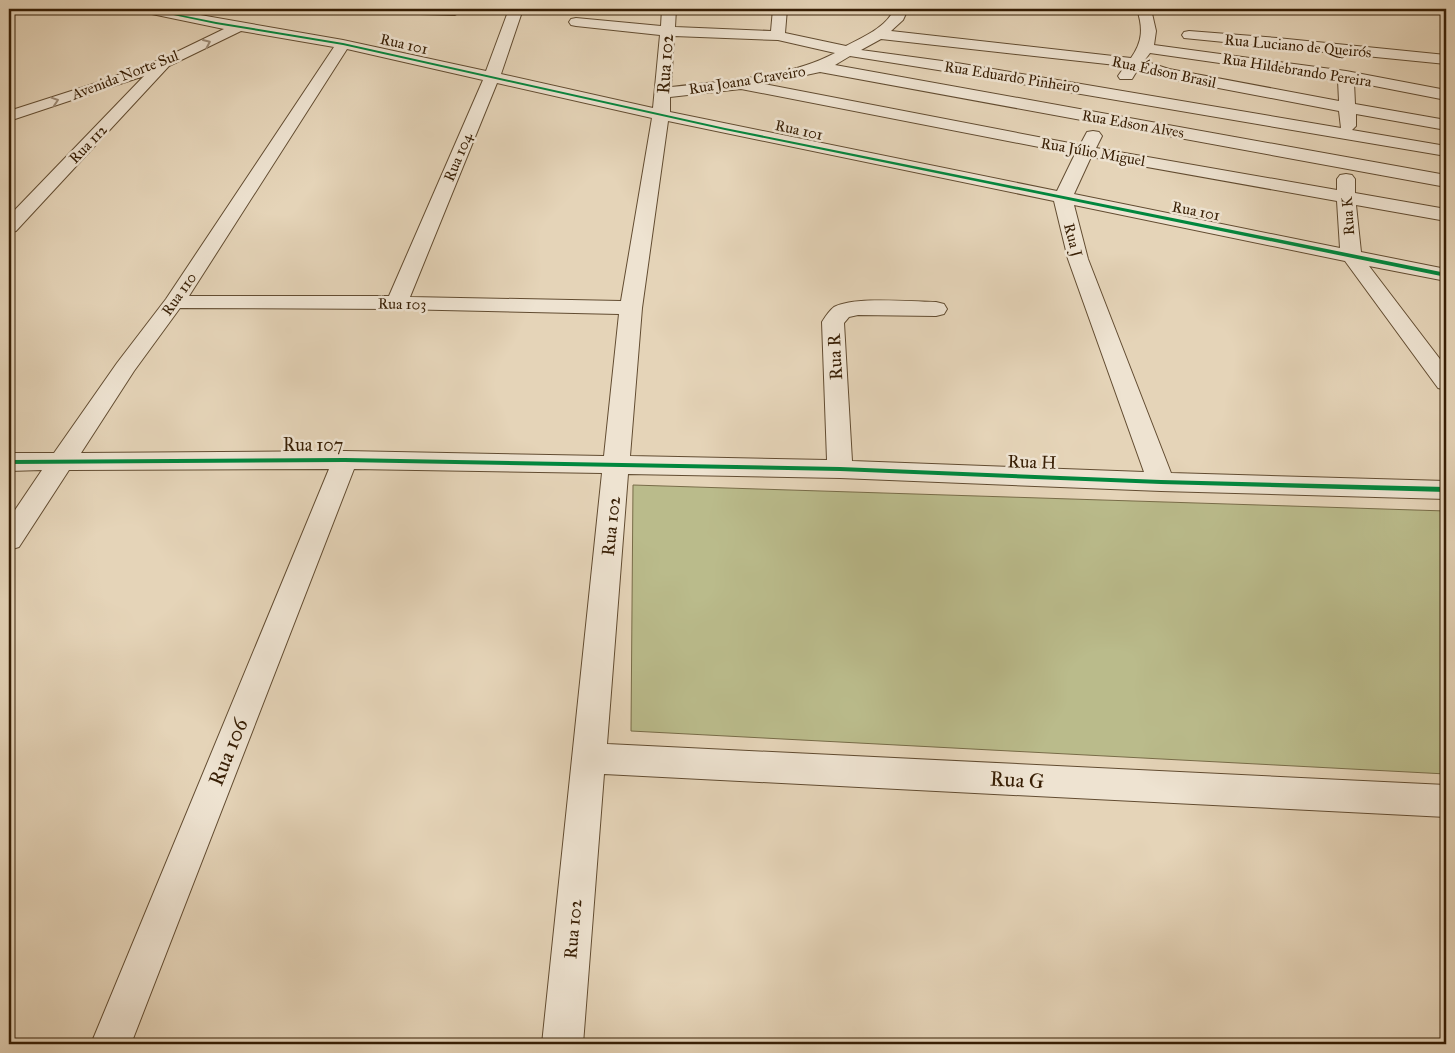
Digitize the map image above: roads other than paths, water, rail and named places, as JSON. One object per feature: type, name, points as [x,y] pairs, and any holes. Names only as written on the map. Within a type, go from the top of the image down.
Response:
[{"type":"street","name":"Rua 101","points":[[147,9],[216,23],[343,44],[661,115],[1446,275]]},
{"type":"street","points":[[386,9],[455,11]]},
{"type":"street","name":"Rua 104","points":[[396,303],[492,78],[516,9]]},
{"type":"street","name":"Rua 102","points":[[562,1044],[588,758],[618,465],[631,308],[661,115],[669,9]]},
{"type":"street","points":[[778,36],[780,9]]},
{"type":"street","name":"Rua Joana Craveiro","points":[[663,93],[740,84],[820,67],[879,34],[898,16],[901,9]]},
{"type":"street","points":[[1144,9],[1154,31],[1147,48]]},
{"type":"street","points":[[1434,9],[1446,10]]},
{"type":"street","name":"Rua Eduardo Pinheiro","points":[[576,22],[668,31],[778,36],[847,52],[1114,94],[1446,151]]},
{"type":"street","name":"Avenida Norte Sul","points":[[181,38],[216,23]]},
{"type":"street","name":"Avenida Norte Sul","points":[[9,116],[96,88],[167,62],[239,27]]},
{"type":"street","name":"Rua Édson Brasil","points":[[879,34],[1135,63],[1166,72],[1348,108],[1446,124]]},
{"type":"street","name":"Rua Luciano de Queirós","points":[[1178,34],[1277,42],[1446,60]]},
{"type":"street","name":"Rua 110","points":[[9,540],[125,368],[174,302],[343,44]]},
{"type":"street","name":"Rua J","points":[[1147,48],[1114,94],[1063,198],[1078,259],[1161,482]]},
{"type":"street","name":"Rua Hildebrando Pereira","points":[[1147,48],[1346,76],[1446,94]]},
{"type":"street","name":"Avenida Norte Sul","points":[[9,102],[57,87],[137,57]]},
{"type":"street","name":"Rua 112","points":[[9,227],[167,62]]},
{"type":"street","name":"Rua Edson Alves","points":[[820,67],[1446,181]]},
{"type":"street","name":"Rua K","points":[[1346,76],[1348,108],[1346,196],[1351,255],[1446,383]]},
{"type":"street","name":"Rua Júlio Miguel","points":[[740,84],[1085,151],[1346,196],[1446,216]]},
{"type":"street","name":"Rua 103","points":[[174,302],[396,303],[631,308]]},
{"type":"street","name":"Rua R","points":[[840,469],[833,322],[841,312],[858,308],[936,309]]},
{"type":"street","name":"Rua 107","points":[[9,462],[344,460],[618,465]]},
{"type":"street","name":"Rua 106","points":[[111,1044],[344,460]]},
{"type":"street","name":"Rua H","points":[[618,465],[840,469],[1161,482],[1446,490]]},
{"type":"street","name":"Rua G","points":[[588,758],[1446,801]]}]
